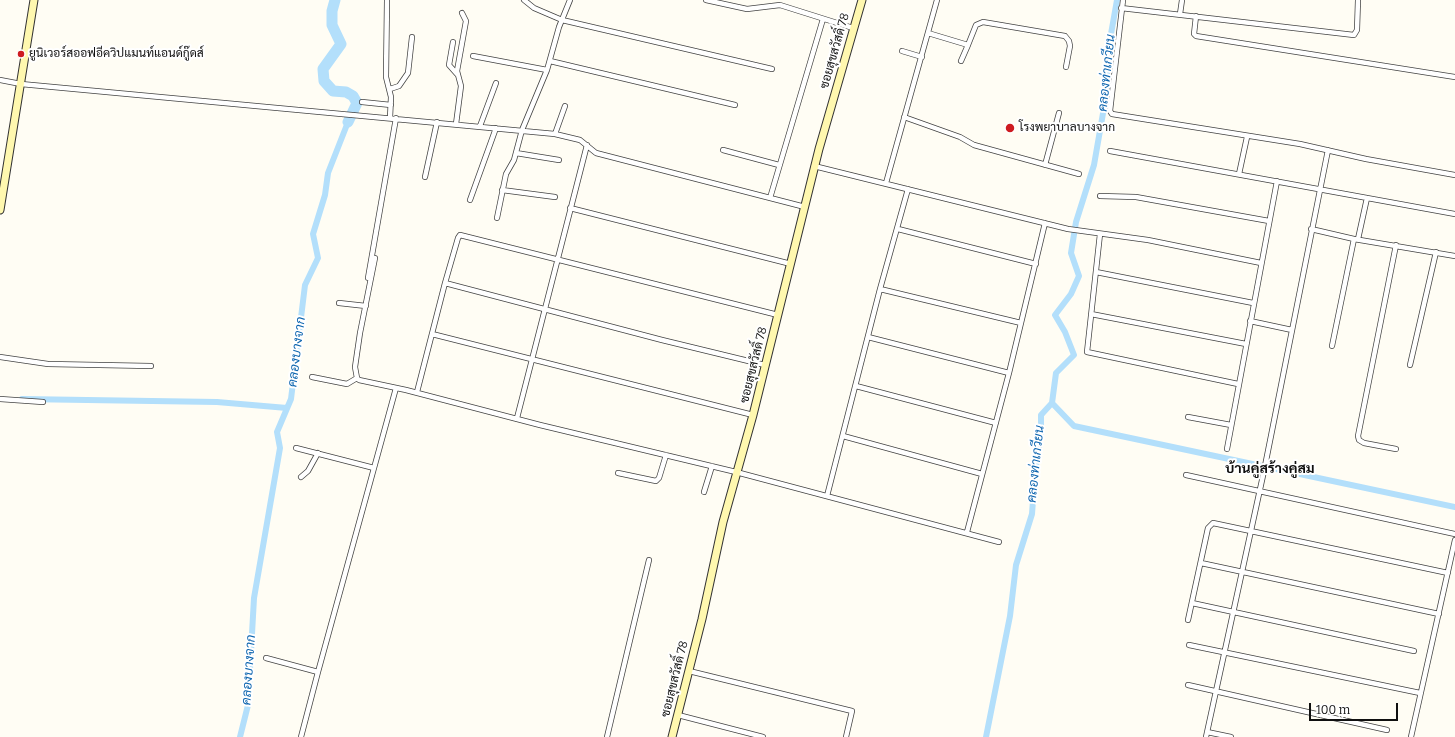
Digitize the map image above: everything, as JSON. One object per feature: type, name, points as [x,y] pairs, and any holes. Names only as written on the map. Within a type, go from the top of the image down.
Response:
[{"type":"street","points":[[0,210],[34,0]]},
{"type":"street","points":[[387,0],[386,77],[390,89],[390,118]]},
{"type":"street","points":[[524,0],[534,8],[562,20],[772,69]]},
{"type":"street","points":[[497,218],[506,174],[513,164],[522,130],[547,70],[562,20],[570,0]]},
{"type":"street","points":[[706,0],[747,9],[780,6],[853,28]]},
{"type":"street","name":"ซอยสุขสวัสดิ์ 78","points":[[672,737],[736,472],[766,365],[814,166],[862,0]]},
{"type":"street","points":[[886,183],[937,0]]},
{"type":"street","points":[[1123,0],[1110,111],[1112,114],[1328,150],[1366,159],[1455,175]]},
{"type":"street","points":[[1180,14],[1182,0]]},
{"type":"street","points":[[1121,8],[1354,35],[1357,30],[1358,0]]},
{"type":"street","points":[[457,74],[466,21],[462,13]]},
{"type":"street","points":[[1196,16],[1194,34],[1196,36],[1455,77]]},
{"type":"street","points":[[770,198],[778,165],[823,19]]},
{"type":"street","points":[[961,61],[976,25],[983,22],[1065,36],[1069,41],[1070,46],[1066,67]]},
{"type":"street","points":[[928,33],[968,45]]},
{"type":"street","points":[[390,89],[399,86],[408,73],[412,37]]},
{"type":"street","points":[[453,42],[449,65],[457,74],[461,86],[456,124]]},
{"type":"street","points":[[902,51],[922,57]]},
{"type":"street","points":[[473,56],[547,70]]},
{"type":"street","points":[[550,61],[735,105]]},
{"type":"street","points":[[0,80],[21,84],[555,134],[580,140],[596,153],[805,207]]},
{"type":"street","points":[[480,126],[496,84]]},
{"type":"street","points":[[362,102],[391,105]]},
{"type":"street","points":[[555,134],[565,106]]},
{"type":"street","points":[[1045,165],[1059,113]]},
{"type":"street","points":[[904,117],[960,137],[974,145],[1079,174]]},
{"type":"street","points":[[366,291],[396,118]]},
{"type":"street","points":[[425,177],[437,122]]},
{"type":"street","points":[[470,200],[496,128]]},
{"type":"street","points":[[1239,174],[1247,136]]},
{"type":"street","points":[[517,418],[587,145]]},
{"type":"street","points":[[723,150],[778,165]]},
{"type":"street","points":[[1231,737],[1207,734],[1266,463],[1319,189],[1328,150]]},
{"type":"street","points":[[1110,151],[1455,214]]},
{"type":"street","points":[[516,153],[559,160]]},
{"type":"street","points":[[814,166],[1068,229],[1148,240],[1261,263]]},
{"type":"street","points":[[1227,449],[1253,303],[1277,181]]},
{"type":"street","points":[[827,496],[880,289],[908,189]]},
{"type":"street","points":[[502,190],[555,197]]},
{"type":"street","points":[[1100,196],[1136,197],[1269,221]]},
{"type":"street","points":[[1332,346],[1356,239],[1367,198]]},
{"type":"street","points":[[570,208],[791,264]]},
{"type":"street","points":[[967,532],[1009,373],[1045,223]]},
{"type":"street","points":[[898,229],[1036,264]]},
{"type":"street","points":[[1312,229],[1356,239],[1455,256]]},
{"type":"street","points":[[1100,234],[1086,349],[1088,353],[1238,384]]},
{"type":"street","points":[[417,392],[445,283],[460,235],[778,315]]},
{"type":"street","points":[[1396,245],[1358,436],[1359,440],[1364,443],[1396,449]]},
{"type":"street","points":[[1410,365],[1436,252]]},
{"type":"street","points":[[357,378],[355,367],[360,333],[375,258]]},
{"type":"street","points":[[1096,272],[1253,303]]},
{"type":"street","points":[[445,283],[546,308],[662,340],[766,365]]},
{"type":"street","points":[[880,289],[1021,323]]},
{"type":"street","points":[[339,303],[366,306]]},
{"type":"street","points":[[1091,314],[1246,344]]},
{"type":"street","points":[[1250,321],[1292,330]]},
{"type":"street","points":[[432,334],[753,415]]},
{"type":"street","points":[[868,337],[1009,373]]},
{"type":"street","points":[[0,357],[48,364],[151,366]]},
{"type":"street","points":[[312,377],[347,384],[357,378],[417,392],[736,472],[967,532],[999,542]]},
{"type":"street","points":[[856,386],[996,423]]},
{"type":"street","points":[[301,737],[396,388]]},
{"type":"street","points":[[0,399],[43,402]]},
{"type":"street","points":[[1188,417],[1231,425]]},
{"type":"street","points":[[843,436],[982,474]]},
{"type":"street","points":[[296,448],[374,468]]},
{"type":"street","points":[[301,477],[308,471],[318,453]]},
{"type":"street","points":[[618,473],[656,481],[659,478],[666,455]]},
{"type":"street","points":[[704,492],[712,466]]},
{"type":"street","points":[[1186,475],[1260,490],[1455,534]]},
{"type":"street","points":[[1188,620],[1208,528],[1211,524],[1251,531],[1448,573]]},
{"type":"street","points":[[1411,737],[1455,540]]},
{"type":"street","points":[[607,737],[649,560]]},
{"type":"street","points":[[1201,563],[1439,614]]},
{"type":"street","points":[[1192,603],[1414,651]]},
{"type":"street","points":[[1189,645],[1420,693]]},
{"type":"street","points":[[266,658],[318,672]]},
{"type":"street","points":[[689,671],[852,711],[846,737]]},
{"type":"street","points":[[1188,685],[1387,730]]},
{"type":"street","points":[[678,715],[763,737]]},
{"type":"waterway","name":"คลองบางจาก","points":[[335,0],[332,11],[332,25],[341,44],[323,69],[324,81],[333,91],[346,92],[353,96],[357,103],[348,122]]},
{"type":"waterway","name":"คลองท่าเกวียน","points":[[986,737],[1010,616],[1016,565],[1032,514],[1035,473],[1041,433],[1041,415],[1052,403],[1056,373],[1074,355],[1065,332],[1055,315],[1071,294],[1079,276],[1071,253],[1076,222],[1094,165],[1106,96],[1108,51],[1117,0]]},
{"type":"waterway","name":"คลองบางจาก","points":[[240,737],[248,705],[254,598],[280,448],[277,432],[291,399],[305,285],[318,258],[313,234],[325,195],[328,173],[348,122]]},
{"type":"waterway","points":[[22,399],[217,402],[287,408]]},
{"type":"waterway","points":[[1052,403],[1074,426],[1455,507]]},
{"type":"place","name":"ยูนิเวอร์สออฟอีควิปแมนท์แอนด์กู๊ดส์","points":[[21,54]]},
{"type":"place","name":"โรงพยาบาลบางจาก","points":[[1010,128]]},
{"type":"district","name":"บ้านคู่สร้างคู่สม","points":[[1270,469]]}]
